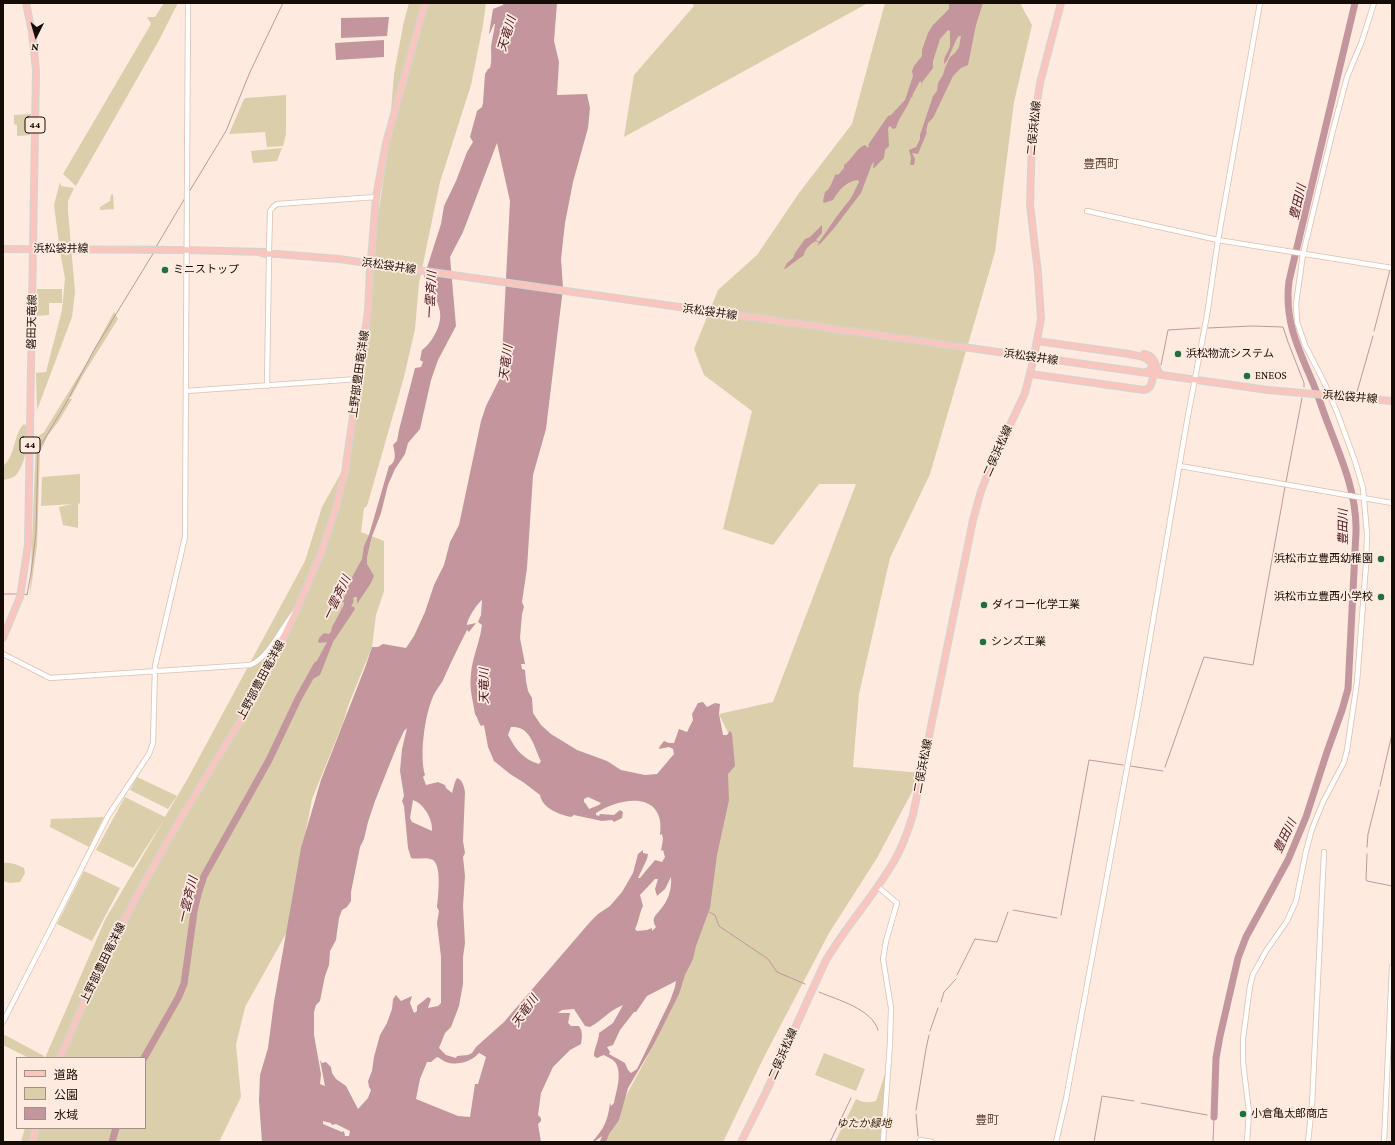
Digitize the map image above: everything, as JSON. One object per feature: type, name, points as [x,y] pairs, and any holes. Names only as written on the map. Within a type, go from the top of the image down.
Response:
[{"type":"main road","name":"磐田天竜線","points":[[3,638],[20,597],[28,545],[36,71],[32,32],[26,3]]},
{"type":"main road","points":[[371,260],[376,197],[386,143],[425,3]]},
{"type":"main road","name":"二俣浜松線","points":[[1035,352],[1041,319],[1038,273],[1030,205],[1032,136],[1040,82],[1061,3]]},
{"type":"main road","name":"浜松袋井線","points":[[3,249],[186,250],[269,253],[339,259],[1268,390],[1392,401]]},
{"type":"main road","name":"上野部豊田竜洋線","points":[[60,1057],[101,962],[155,862],[239,722],[267,672],[321,553],[345,472],[368,311],[370,271]]},
{"type":"main road","points":[[1037,340],[1129,354],[1150,360],[1152,367],[1144,373]]},
{"type":"main road","points":[[1129,354],[1151,356],[1163,375]]},
{"type":"main road","name":"二俣浜松線","points":[[742,1142],[824,962],[836,942],[878,887],[894,862],[906,837],[913,815],[963,567],[981,491],[1000,443],[1023,398],[1031,374],[1033,361]]},
{"type":"main road","name":"浜松袋井線","points":[[1144,373],[1153,376],[1163,375]]},
{"type":"main road","points":[[1031,374],[1144,390],[1150,388],[1153,376]]},
{"type":"main road","points":[[32,1142],[36,1129]]},
{"type":"street","points":[[3,1022],[108,816],[149,754],[153,743],[154,671],[185,536],[188,3]]},
{"type":"street","points":[[1056,1142],[1066,1099],[1139,703],[1260,3]]},
{"type":"street","points":[[1247,1142],[1249,1112],[1243,1062],[1243,1039],[1250,986],[1253,974],[1258,964],[1287,921],[1294,907],[1312,829],[1323,802],[1344,762],[1349,740],[1357,682],[1367,534],[1363,488],[1355,461],[1330,395],[1308,352],[1297,322],[1296,294],[1302,254],[1347,77],[1362,41],[1374,3]]},
{"type":"street","points":[[266,386],[270,211],[277,204],[376,197]]},
{"type":"street","points":[[1087,211],[1218,240],[1391,268]]},
{"type":"street","points":[[186,391],[358,379]]},
{"type":"street","points":[[1180,466],[1364,500],[1392,503]]},
{"type":"street","points":[[3,654],[50,678],[250,665],[256,663],[263,657],[287,620],[297,608]]},
{"type":"street","points":[[1308,1142],[1312,1105],[1324,852]]},
{"type":"street","points":[[878,887],[897,903],[886,941],[883,959],[891,1008],[883,1142]]},
{"type":"street","points":[[1384,1142],[1392,967]]},
{"type":"street","points":[[920,1140],[932,1142]]},
{"type":"green space","points":[[164,3],[178,3],[158,42],[76,186],[63,174],[151,24],[147,17],[155,17]]},
{"type":"green space","points":[[409,3],[486,3],[471,85],[440,182],[419,283],[415,329],[404,377],[367,506],[364,508],[361,532],[384,541],[384,591],[376,615],[372,647],[312,799],[287,932],[245,1007],[236,1045],[241,1097],[219,1142],[21,1142],[25,1129],[146,1129],[146,1057],[45,1057],[105,920],[165,818],[133,868],[96,850],[125,797],[165,817],[188,778],[305,561],[322,507],[350,457],[374,269],[378,216],[388,149],[394,74]]},
{"type":"green space","points":[[692,3],[868,3],[624,137],[634,75],[694,6]]},
{"type":"green space","points":[[885,3],[1022,3],[1021,5],[1032,25],[1014,102],[995,252],[930,474],[890,558],[859,694],[853,767],[922,773],[877,858],[829,933],[764,1057],[723,1142],[601,1142],[653,1046],[688,968],[733,743],[719,714],[773,702],[856,484],[819,484],[773,545],[723,529],[752,411],[704,375],[694,349],[718,290],[757,255],[799,193],[852,124]]},
{"type":"green space","points":[[286,95],[286,134],[283,146],[267,147],[265,132],[229,134],[244,99]]},
{"type":"green space","points":[[31,114],[30,135],[18,136],[17,125],[14,124],[14,115]]},
{"type":"green space","points":[[282,148],[277,161],[253,163],[251,151]]},
{"type":"green space","points":[[60,182],[61,186],[74,188],[68,201],[68,211],[75,292],[72,317],[37,410],[36,373],[46,372],[62,310],[65,278],[54,205]]},
{"type":"green space","points":[[113,194],[114,209],[100,210],[100,207],[110,201],[111,195]]},
{"type":"green space","points":[[37,289],[62,289],[62,303],[49,303],[49,315],[36,316]]},
{"type":"green space","points":[[114,312],[118,319],[71,397],[67,398],[72,399],[48,435],[40,452],[37,545],[30,596],[36,438],[44,432],[89,359]]},
{"type":"green space","points":[[24,424],[27,428],[28,441],[20,470],[11,478],[3,480],[3,466],[10,457],[20,428]]},
{"type":"green space","points":[[80,474],[78,528],[63,525],[59,507],[72,504],[41,506],[42,477]]},
{"type":"green space","points":[[137,777],[177,796],[168,809],[130,790]]},
{"type":"green space","points":[[104,817],[89,847],[50,827],[51,819]]},
{"type":"green space","points":[[3,863],[11,863],[24,868],[25,873],[20,882],[10,883],[3,881]]},
{"type":"green space","points":[[84,871],[120,888],[92,941],[57,924]]},
{"type":"green space","points":[[3,1034],[44,1056],[27,1057],[3,1045]]},
{"type":"green space","points":[[824,1053],[865,1069],[856,1091],[815,1075]]},
{"type":"green space","name":"ゆたか緑地","points":[[886,1071],[880,1142],[835,1142],[856,1099],[866,1102],[876,1101]]},
{"type":"water","name":"天竜川","points":[[504,3],[557,3],[554,41],[559,62],[557,95],[587,94],[590,108],[588,128],[573,182],[565,223],[561,259],[563,288],[546,429],[533,475],[527,568],[522,602],[524,607],[520,638],[525,664],[521,664],[522,669],[525,670],[528,691],[532,698],[533,713],[541,725],[551,734],[577,750],[607,761],[621,770],[645,775],[657,774],[674,754],[673,749],[669,747],[659,749],[660,746],[664,741],[674,743],[679,729],[687,732],[693,720],[692,714],[698,703],[703,702],[707,707],[715,703],[720,704],[719,714],[723,735],[727,735],[730,731],[732,734],[735,766],[728,774],[729,800],[717,855],[710,908],[696,946],[693,959],[685,975],[679,994],[653,1046],[628,1088],[619,1120],[609,1134],[606,1142],[597,1142],[600,1141],[602,1136],[592,1142],[600,1133],[605,1124],[610,1103],[611,1106],[614,1103],[619,1077],[617,1066],[613,1060],[604,1055],[597,1058],[594,1056],[594,1053],[599,1033],[613,1023],[623,1005],[613,1010],[590,1027],[585,1026],[574,1009],[562,1010],[558,1013],[570,1013],[568,1023],[571,1026],[579,1026],[582,1032],[582,1037],[581,1044],[570,1050],[553,1067],[541,1093],[538,1115],[541,1118],[541,1121],[538,1124],[541,1142],[262,1142],[259,1101],[260,1075],[268,1048],[274,1002],[301,848],[321,780],[372,647],[378,647],[383,644],[406,648],[414,636],[425,612],[434,585],[444,565],[450,542],[459,525],[481,421],[486,406],[501,376],[510,201],[497,143],[463,232],[450,257],[456,326],[438,360],[431,380],[420,429],[408,443],[405,454],[395,469],[388,485],[367,557],[367,564],[374,576],[357,604],[357,597],[354,597],[350,606],[354,607],[355,609],[333,642],[320,675],[313,679],[312,670],[327,642],[319,643],[318,641],[320,637],[324,633],[329,634],[347,612],[343,601],[350,581],[362,559],[364,546],[369,535],[389,466],[392,464],[394,459],[395,454],[393,445],[397,441],[415,368],[421,367],[423,362],[420,360],[422,350],[433,338],[438,328],[440,312],[438,303],[424,277],[441,224],[444,206],[456,181],[467,152],[473,142],[470,137],[477,111],[482,107],[483,103],[485,74],[491,65],[491,47],[495,24],[489,34],[493,9],[503,5]],"holes":[[[482,600],[481,615],[478,622],[482,625],[480,638],[474,656],[471,690],[475,714],[481,726],[484,725],[488,747],[494,761],[540,795],[544,804],[557,813],[567,816],[571,817],[574,815],[602,821],[612,820],[614,822],[622,818],[623,812],[620,810],[614,815],[600,814],[599,816],[596,815],[596,813],[606,807],[629,801],[640,801],[649,804],[656,811],[660,821],[660,835],[662,834],[663,839],[661,851],[663,850],[665,857],[662,862],[655,860],[640,878],[638,878],[648,854],[643,853],[643,850],[638,854],[633,873],[622,892],[610,906],[598,914],[590,922],[504,1022],[476,1047],[472,1053],[457,1056],[456,1058],[446,1055],[439,1048],[445,1033],[451,1027],[459,1006],[463,984],[463,957],[465,943],[463,906],[465,876],[463,857],[465,853],[463,841],[465,792],[462,782],[457,778],[452,793],[446,788],[445,785],[438,782],[426,785],[423,777],[425,775],[423,767],[423,745],[426,720],[432,699],[443,680],[467,630],[469,632],[476,623],[467,625],[470,616]],[[511,727],[518,727],[527,733],[531,738],[541,761],[539,764],[524,757],[508,735]],[[407,728],[402,749],[400,771],[404,796],[402,801],[404,806],[408,848],[411,858],[425,858],[433,860],[438,868],[439,882],[437,907],[439,911],[437,923],[441,957],[441,1003],[438,1006],[428,1008],[431,999],[428,997],[417,1006],[417,1011],[414,1013],[410,1003],[412,996],[401,1001],[396,995],[393,999],[392,1009],[387,1023],[380,1035],[374,1057],[372,1071],[368,1081],[371,1090],[368,1098],[358,1109],[346,1086],[336,1079],[332,1073],[331,1067],[326,1062],[322,1063],[320,1060],[325,1086],[320,1084],[321,1074],[314,1035],[314,1012],[316,1005],[320,1001],[325,976],[329,965],[330,951],[336,940],[339,918],[342,910],[347,907],[351,901],[351,892],[360,847],[364,839],[375,801],[397,746]],[[588,797],[601,803],[589,809],[584,802],[584,799]],[[413,800],[421,805],[427,812],[431,822],[432,831],[412,822],[410,818]],[[671,877],[671,886],[667,899],[663,907],[654,918],[656,927],[652,931],[652,928],[637,931],[635,929],[643,906],[640,895],[655,879],[658,879],[655,889],[657,896],[665,889]],[[676,981],[670,1001],[637,1069],[631,1073],[625,1063],[609,1054],[610,1052],[607,1047],[613,1045],[620,1030],[634,1012],[636,1012],[647,996]],[[479,1053],[486,1057],[478,1084],[475,1084],[470,1117],[458,1116],[416,1099],[420,1079],[427,1062],[431,1062],[437,1057],[445,1062],[455,1064],[468,1061]],[[323,1121],[331,1123],[332,1125],[336,1124],[350,1131],[349,1136],[345,1136],[344,1131],[342,1132],[323,1124]]]},
{"type":"water","points":[[949,3],[983,3],[976,25],[968,65],[961,68],[953,76],[933,118],[928,123],[927,132],[918,154],[912,153],[915,159],[914,165],[910,165],[911,158],[909,150],[916,147],[920,139],[933,96],[937,91],[938,83],[950,57],[959,47],[961,36],[957,38],[947,61],[944,64],[950,46],[950,31],[948,30],[940,39],[933,61],[933,68],[923,81],[921,87],[922,83],[920,81],[896,128],[893,129],[890,126],[888,128],[889,146],[885,150],[884,158],[874,168],[874,162],[872,164],[861,193],[821,243],[817,246],[819,243],[816,241],[812,243],[806,249],[804,255],[784,269],[805,239],[810,237],[822,225],[822,233],[816,240],[819,242],[851,198],[859,182],[858,180],[846,184],[833,200],[824,203],[823,201],[825,192],[830,187],[836,174],[838,175],[844,168],[844,165],[859,149],[865,145],[868,148],[868,145],[888,116],[891,115],[905,100],[913,76],[912,71],[922,56],[922,50],[928,33],[933,25],[949,9]]},
{"type":"water","points":[[389,17],[387,36],[341,38],[341,18]]},
{"type":"water","points":[[384,40],[384,57],[336,60],[335,43]]},
{"type":"waterway","points":[[189,192],[226,131],[250,72],[283,3]]},
{"type":"waterway","name":"豊田川","points":[[1214,1117],[1216,1058],[1238,958],[1246,937],[1288,860],[1306,817],[1348,689],[1356,532],[1354,505],[1352,492],[1344,467],[1315,389],[1297,346],[1290,321],[1288,295],[1289,281],[1355,3]]},
{"type":"waterway","points":[[156,247],[185,198]]},
{"type":"waterway","points":[[24,594],[27,595],[36,533],[38,450],[65,405],[94,350],[154,252]]},
{"type":"waterway","points":[[1374,331],[1390,270]]},
{"type":"waterway","points":[[1208,328],[1252,326],[1283,327],[1304,383],[1304,387]]},
{"type":"waterway","points":[[1161,365],[1168,330],[1200,328]]},
{"type":"waterway","points":[[1357,392],[1373,336]]},
{"type":"waterway","points":[[1286,482],[1302,398]]},
{"type":"waterway","points":[[1165,767],[1204,657],[1253,665],[1285,487]]},
{"type":"waterway","points":[[3,594],[18,594]]},
{"type":"waterway","name":"一雲斉川","points":[[335,629],[350,601]]},
{"type":"waterway","name":"一雲斉川","points":[[145,1057],[178,998],[184,984],[194,912],[204,876],[269,760],[298,699],[317,665]]},
{"type":"waterway","points":[[1380,786],[1392,734]]},
{"type":"waterway","points":[[1061,915],[1089,760],[1123,765]]},
{"type":"waterway","points":[[1130,766],[1163,771]]},
{"type":"waterway","points":[[1367,847],[1368,834],[1379,790]]},
{"type":"waterway","points":[[1367,854],[1367,881],[1392,886]]},
{"type":"waterway","points":[[1013,910],[1057,918]]},
{"type":"waterway","points":[[709,912],[715,915],[719,926],[768,959],[777,972],[805,984]]},
{"type":"waterway","points":[[957,975],[975,939],[997,942],[1008,912]]},
{"type":"waterway","points":[[941,1002],[944,992],[956,979]]},
{"type":"waterway","points":[[819,992],[862,1011],[875,1023],[878,1030]]},
{"type":"waterway","points":[[930,1031],[938,1008]]},
{"type":"waterway","points":[[916,1110],[929,1035]]},
{"type":"waterway","points":[[1094,1142],[1102,1096],[1134,1101]]},
{"type":"waterway","points":[[830,1142],[851,1098]]},
{"type":"waterway","points":[[1141,1103],[1207,1115]]},
{"type":"waterway","points":[[916,1114],[918,1136]]},
{"type":"waterway","points":[[1212,1116],[1214,1117],[1213,1142]]},
{"type":"waterway","name":"一雲斉川","points":[[112,1142],[116,1129]]},
{"type":"place","name":"ミニストップ","points":[[165,270]]},
{"type":"place","name":"浜松物流システム","points":[[1178,354]]},
{"type":"place","name":"ENEOS","points":[[1247,376]]},
{"type":"place","name":"浜松市立豊西幼稚園","points":[[1381,559]]},
{"type":"place","name":"浜松市立豊西小学校","points":[[1381,597]]},
{"type":"place","name":"ダイコー化学工業","points":[[984,605]]},
{"type":"place","name":"シンズ工業","points":[[983,642]]},
{"type":"place","name":"小倉亀太郎商店","points":[[1243,1114]]},
{"type":"district","name":"豊西町","points":[[1101,164]]},
{"type":"district","name":"豊町","points":[[987,1120]]}]
